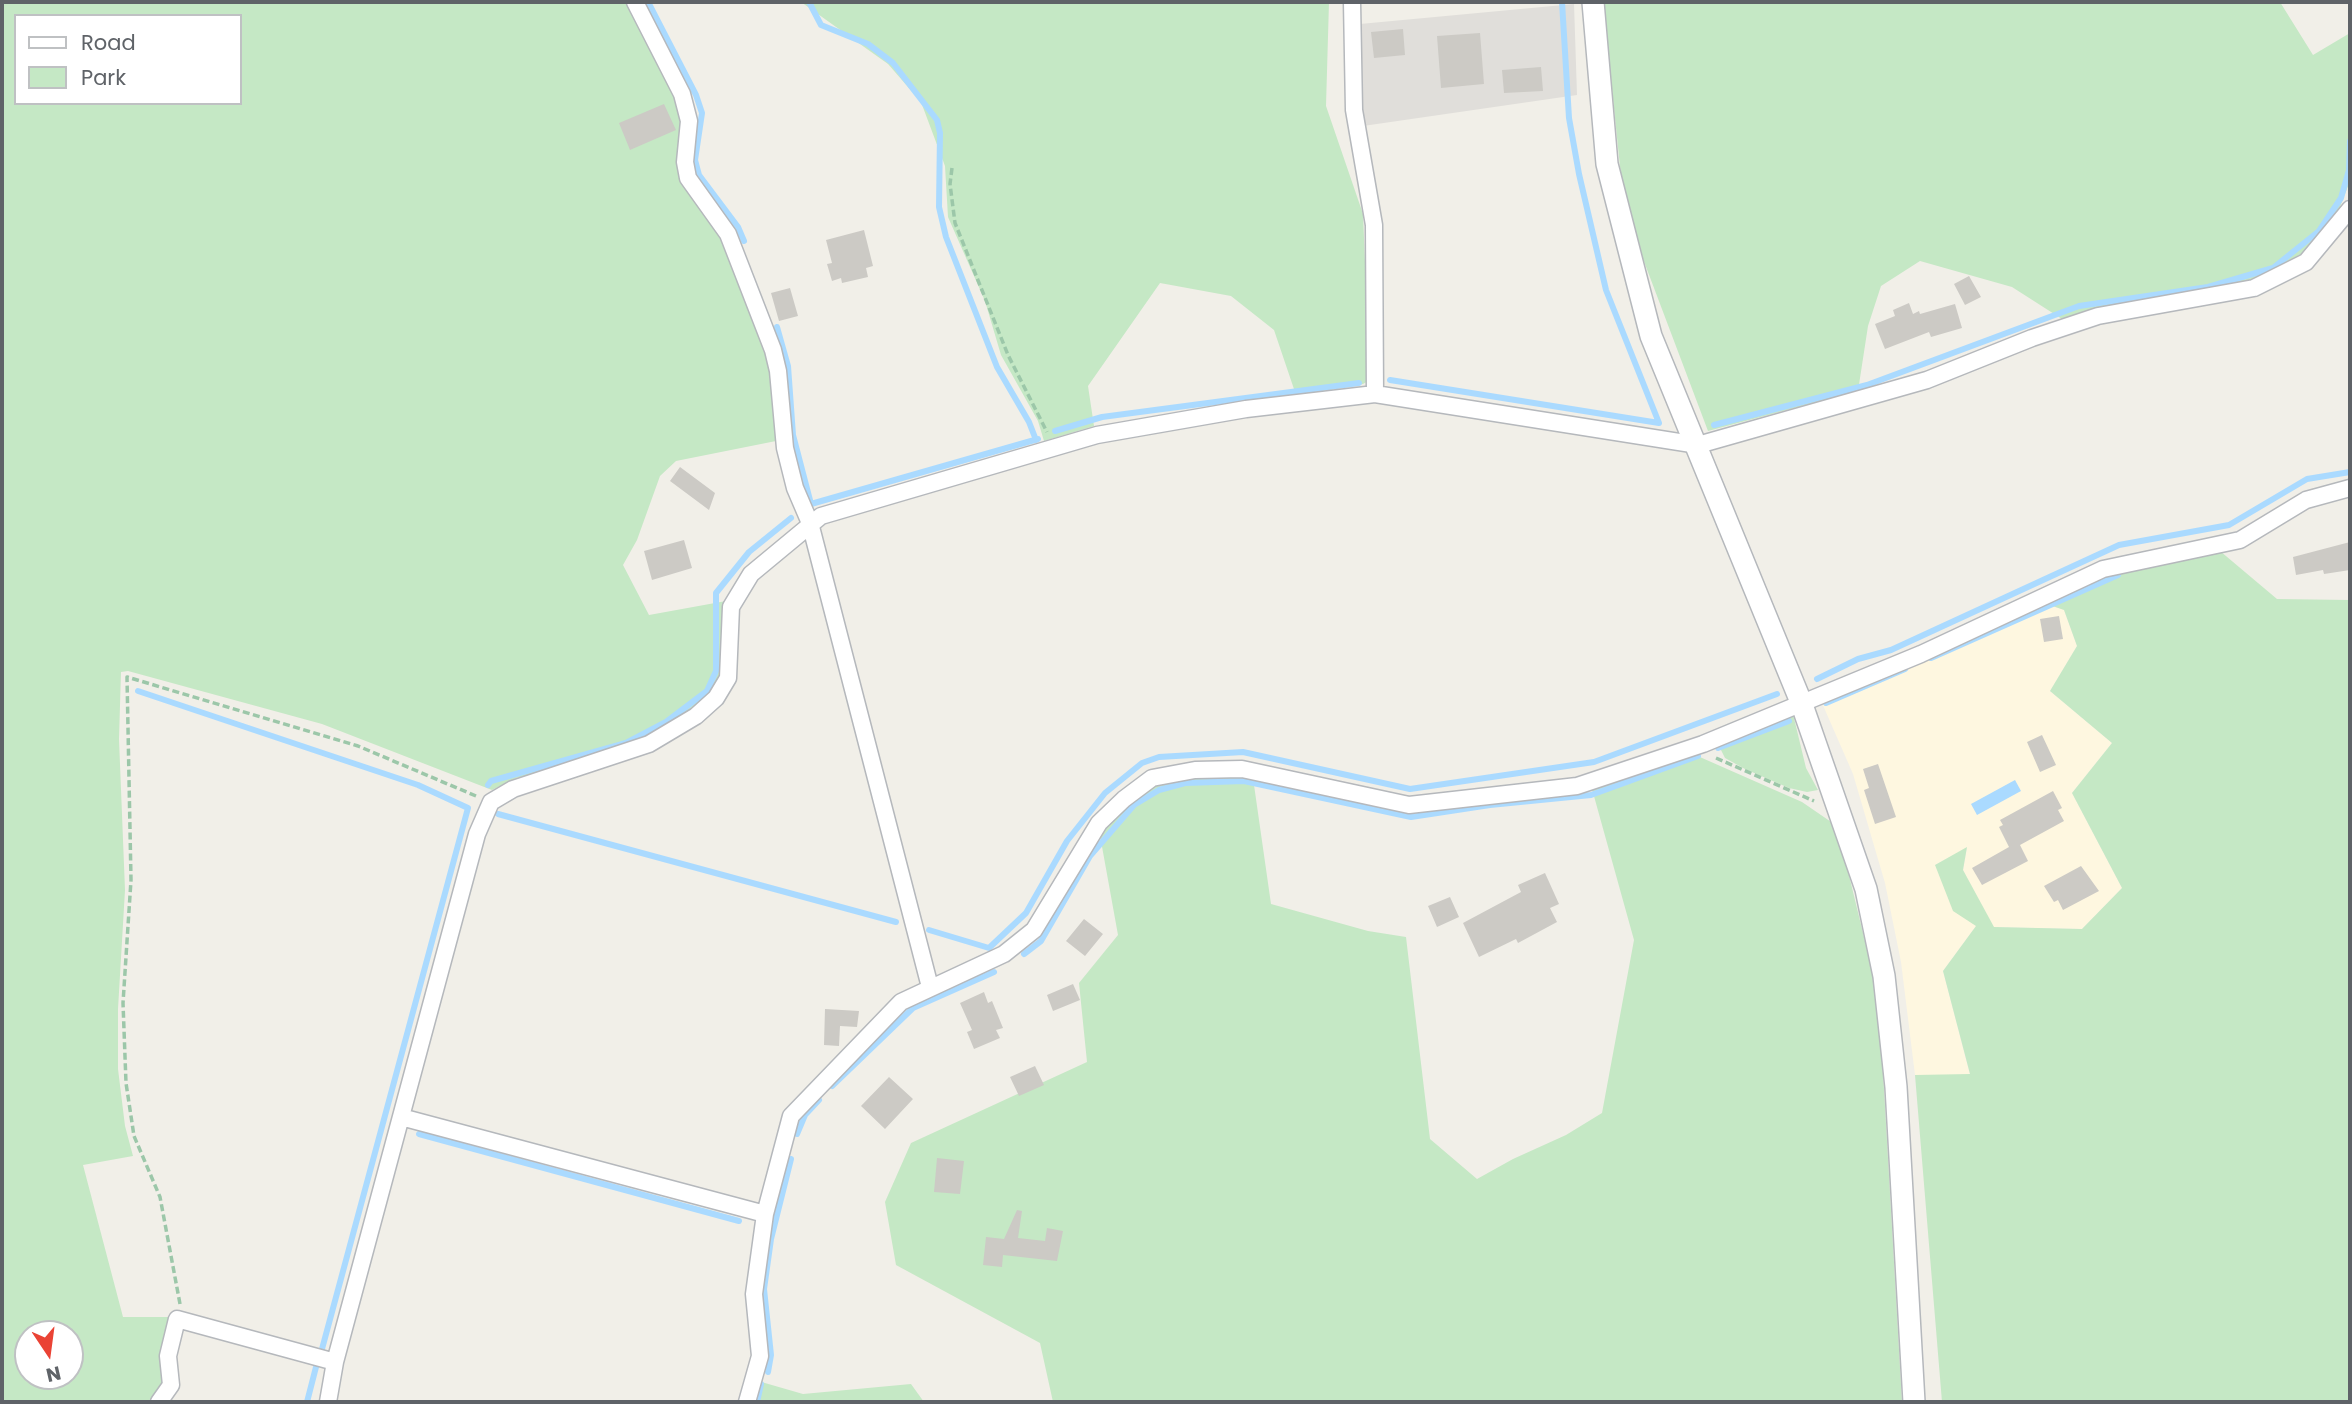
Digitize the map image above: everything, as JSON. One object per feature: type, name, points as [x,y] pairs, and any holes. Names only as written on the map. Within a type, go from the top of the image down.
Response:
[{"type":"street","points":[[635,2],[682,94],[689,121],[685,162],[688,178],[728,234],[766,329],[778,371],[782,437],[795,488],[810,523],[930,987]]},
{"type":"street","points":[[1352,2],[1354,110],[1374,225],[1375,394]]},
{"type":"street","points":[[1593,2],[1601,115],[1617,212],[1651,336],[1698,445],[1801,702],[1842,813],[1866,889],[1890,1028],[1914,1402]]},
{"type":"street","points":[[328,1402],[335,1362],[477,834],[491,802],[513,789],[649,744],[696,716],[716,698],[728,678],[731,607],[751,574],[821,516],[1097,435],[1246,409],[1375,394],[1698,445],[1927,380],[2098,316],[2254,288],[2306,262],[2350,209]]},
{"type":"street","points":[[747,1402],[760,1356],[754,1294],[765,1214],[792,1116],[901,1002],[1004,954],[1034,930],[1098,823],[1124,799],[1153,778],[1195,770],[1242,769],[1409,805],[1577,786],[1703,744],[1921,654],[2103,569],[2239,540],[2306,500],[2350,488]]},
{"type":"street","points":[[401,1117],[765,1214]]},
{"type":"street","points":[[159,1402],[171,1384],[168,1356],[177,1319],[335,1362]]},
{"type":"path","points":[[952,168],[950,184],[955,223],[1008,355],[1045,425],[1051,448]]},
{"type":"path","points":[[177,1319],[180,1303],[160,1197],[134,1136],[126,1083],[124,1003],[131,880],[127,677],[358,746],[491,802]]},
{"type":"path","points":[[1703,744],[1710,754],[1723,763],[1842,813]]},
{"type":"shaded area","points":[[1574,4],[1577,95],[1363,126],[1360,107],[1360,24]]},
{"type":"shaded area","points":[[2041,602],[2064,610],[2077,646],[2050,691],[2112,743],[2072,793],[2122,888],[2082,929],[1993,927],[1963,870],[1967,848],[1935,865],[1976,926],[1943,971],[1970,1075],[1915,1075],[1901,962],[1885,883],[1853,774],[1822,703]]},
{"type":"green space","points":[[2,2],[628,2],[677,94],[685,119],[679,160],[723,238],[765,342],[773,395],[776,441],[676,461],[660,476],[637,540],[623,565],[649,615],[726,601],[723,669],[713,692],[672,723],[629,745],[577,764],[516,778],[492,790],[322,724],[128,671],[121,672],[119,739],[125,890],[118,1009],[118,1069],[125,1126],[133,1156],[83,1165],[123,1317],[170,1317],[165,1387],[147,1402],[2,1402]]},
{"type":"green space","points":[[801,2],[1329,2],[1326,106],[1363,214],[1370,380],[1363,384],[1296,395],[1274,330],[1231,296],[1160,283],[1088,386],[1094,426],[1044,441],[1038,421],[1001,355],[985,301],[948,217],[945,166],[921,102],[888,64]]},
{"type":"green space","points":[[1603,2],[2280,2],[2313,55],[2350,33],[2350,181],[2340,207],[2303,253],[2274,270],[2241,284],[2103,307],[2062,319],[2012,287],[1920,261],[1881,286],[1868,326],[1858,391],[1708,431],[1634,235],[1621,176]]},
{"type":"green space","points":[[2220,551],[2277,599],[2350,600],[2350,1402],[1942,1402],[1915,1075],[1970,1074],[1943,971],[1976,926],[1953,911],[1935,865],[1967,847],[1963,870],[1994,927],[2082,929],[2122,888],[2072,793],[2112,743],[2050,691],[2077,646],[2064,610],[2041,602],[2106,574]]},
{"type":"green space","points":[[1793,714],[1806,768],[1818,790],[1807,792],[1789,788],[1745,769],[1725,758],[1717,742]]},
{"type":"green space","points":[[1693,754],[1802,802],[1837,826],[1872,970],[1882,1054],[1902,1402],[1053,1402],[1040,1343],[896,1265],[885,1202],[911,1143],[1087,1062],[1079,983],[1118,935],[1099,830],[1156,785],[1195,777],[1253,778],[1271,904],[1368,931],[1406,937],[1430,1139],[1477,1179],[1566,1135],[1602,1113],[1634,940],[1592,789]]},
{"type":"green space","points":[[758,1381],[803,1394],[911,1384],[924,1402],[754,1402]]},
{"type":"water","points":[[2015,780],[2021,791],[1977,815],[1971,804]]},
{"type":"building","points":[[1403,29],[1405,55],[1374,58],[1371,32]]},
{"type":"building","points":[[1480,33],[1484,84],[1441,88],[1437,36]]},
{"type":"building","points":[[1541,67],[1543,91],[1504,93],[1502,70]]},
{"type":"building","points":[[664,104],[676,130],[630,150],[619,123]]},
{"type":"building","points":[[864,230],[873,266],[866,268],[868,277],[842,283],[841,278],[832,281],[827,264],[832,263],[826,240]]},
{"type":"building","points":[[1969,276],[1981,297],[1965,305],[1954,284]]},
{"type":"building","points":[[790,288],[798,316],[779,321],[771,293]]},
{"type":"building","points":[[1909,303],[1913,314],[1955,304],[1962,328],[1931,337],[1929,332],[1885,349],[1875,324],[1895,316],[1893,310]]},
{"type":"building","points":[[680,467],[715,493],[709,510],[670,481]]},
{"type":"building","points":[[684,540],[692,568],[652,580],[644,551]]},
{"type":"building","points":[[2350,542],[2350,570],[2324,574],[2323,570],[2296,575],[2293,557]]},
{"type":"building","points":[[2059,616],[2063,639],[2044,642],[2040,619]]},
{"type":"building","points":[[2042,735],[2056,765],[2040,772],[2027,742]]},
{"type":"building","points":[[1878,764],[1896,817],[1875,824],[1864,790],[1869,788],[1863,769]]},
{"type":"building","points":[[2053,791],[2062,808],[2058,810],[2064,821],[2020,845],[2028,861],[1982,885],[1972,868],[2009,847],[1999,827],[2003,825],[2000,820]]},
{"type":"building","points":[[2081,866],[2099,891],[2063,910],[2058,900],[2054,902],[2044,886]]},
{"type":"building","points":[[1545,873],[1559,904],[1550,908],[1557,922],[1518,943],[1516,939],[1479,957],[1463,923],[1521,892],[1518,885]]},
{"type":"building","points":[[1450,897],[1459,917],[1437,927],[1428,906]]},
{"type":"building","points":[[1084,919],[1103,934],[1085,956],[1066,941]]},
{"type":"building","points":[[1073,984],[1080,1000],[1053,1011],[1047,995]]},
{"type":"building","points":[[984,992],[988,1003],[992,1001],[1003,1028],[996,1030],[1000,1038],[974,1049],[967,1032],[972,1030],[960,1003]]},
{"type":"building","points":[[825,1009],[859,1011],[857,1027],[840,1026],[839,1046],[824,1045]]},
{"type":"building","points":[[1035,1066],[1044,1085],[1019,1096],[1010,1077]]},
{"type":"building","points":[[889,1077],[913,1099],[885,1129],[861,1106]]},
{"type":"building","points":[[937,1158],[964,1161],[960,1194],[934,1192]]},
{"type":"building","points":[[1017,1210],[1022,1211],[1018,1238],[1045,1241],[1047,1228],[1063,1231],[1057,1261],[1003,1255],[1002,1267],[983,1265],[986,1237],[1004,1239]]},
{"type":"waterway","points":[[648,2],[696,95],[702,113],[695,160],[699,175],[738,227],[744,241]]},
{"type":"waterway","points":[[809,2],[821,25],[868,44],[893,63],[937,120],[940,133],[939,207],[946,237],[997,367],[1029,422],[1036,440]]},
{"type":"waterway","points":[[1562,2],[1569,118],[1579,174],[1606,290],[1659,423]]},
{"type":"waterway","points":[[1714,425],[1867,385],[2079,306],[2208,287],[2273,268],[2319,231],[2341,198],[2349,170],[2350,141]]},
{"type":"waterway","points":[[777,327],[788,366],[793,435],[811,504],[1038,439]]},
{"type":"waterway","points":[[1390,380],[1659,423]]},
{"type":"waterway","points":[[1055,431],[1102,417],[1359,383]]},
{"type":"waterway","points":[[1817,679],[1858,659],[1891,650],[2119,545],[2229,525],[2307,479],[2350,472]]},
{"type":"waterway","points":[[488,785],[491,781],[626,743],[666,722],[707,691],[716,671],[716,593],[749,552],[791,518]]},
{"type":"waterway","points":[[1931,658],[2118,575]]},
{"type":"waterway","points":[[1826,703],[1905,669]]},
{"type":"waterway","points":[[138,691],[418,785],[468,808],[322,1349]]},
{"type":"waterway","points":[[929,930],[989,948],[1026,913],[1067,841],[1105,793],[1142,763],[1159,757],[1243,752],[1410,789],[1594,762],[1777,694]]},
{"type":"waterway","points":[[1718,748],[1789,721]]},
{"type":"waterway","points":[[1024,954],[1041,941],[1090,856],[1134,805],[1159,790],[1185,783],[1244,781],[1411,817],[1490,805],[1591,795],[1698,756]]},
{"type":"waterway","points":[[498,814],[896,922]]},
{"type":"waterway","points":[[832,1086],[913,1008],[994,972]]},
{"type":"waterway","points":[[797,1134],[805,1115],[819,1100]]},
{"type":"waterway","points":[[419,1134],[739,1221]]},
{"type":"waterway","points":[[768,1372],[771,1355],[764,1289],[771,1239],[791,1159]]},
{"type":"waterway","points":[[307,1402],[316,1367]]},
{"type":"waterway","points":[[757,1402],[761,1384]]}]
